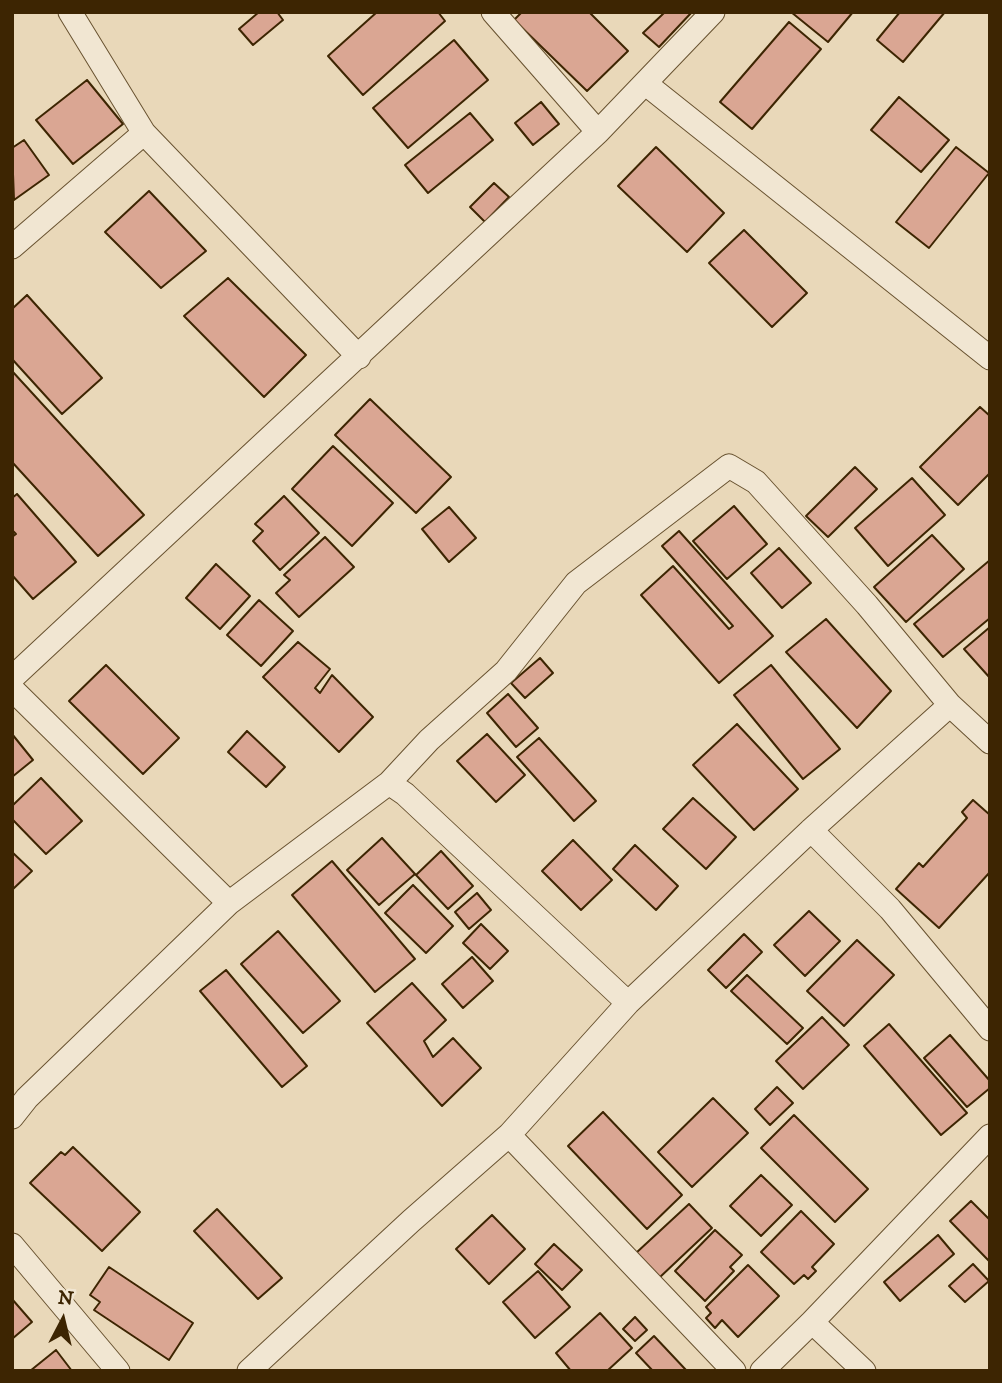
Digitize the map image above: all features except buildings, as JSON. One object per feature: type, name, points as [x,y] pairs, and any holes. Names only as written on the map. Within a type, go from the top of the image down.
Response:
[{"type":"street","points":[[70,12],[144,133],[359,357]]},
{"type":"street","points":[[493,12],[598,132]]},
{"type":"street","points":[[12,678],[598,132],[713,12]]},
{"type":"street","points":[[646,84],[990,358]]},
{"type":"street","points":[[12,247],[144,133]]},
{"type":"street","points":[[12,1117],[27,1098],[229,903],[389,783],[429,740],[506,671],[576,583],[729,466],[757,482],[867,605],[950,705],[990,741]]},
{"type":"street","points":[[12,689],[229,903]]},
{"type":"street","points":[[249,1371],[411,1220],[509,1135],[628,1003],[811,830],[950,705]]},
{"type":"street","points":[[389,783],[405,794],[628,1003]]},
{"type":"street","points":[[811,830],[890,909],[990,1029]]},
{"type":"street","points":[[509,1135],[734,1371]]},
{"type":"street","points":[[762,1371],[990,1136]]},
{"type":"street","points":[[12,1245],[118,1371]]},
{"type":"street","points":[[811,1322],[864,1371]]}]
